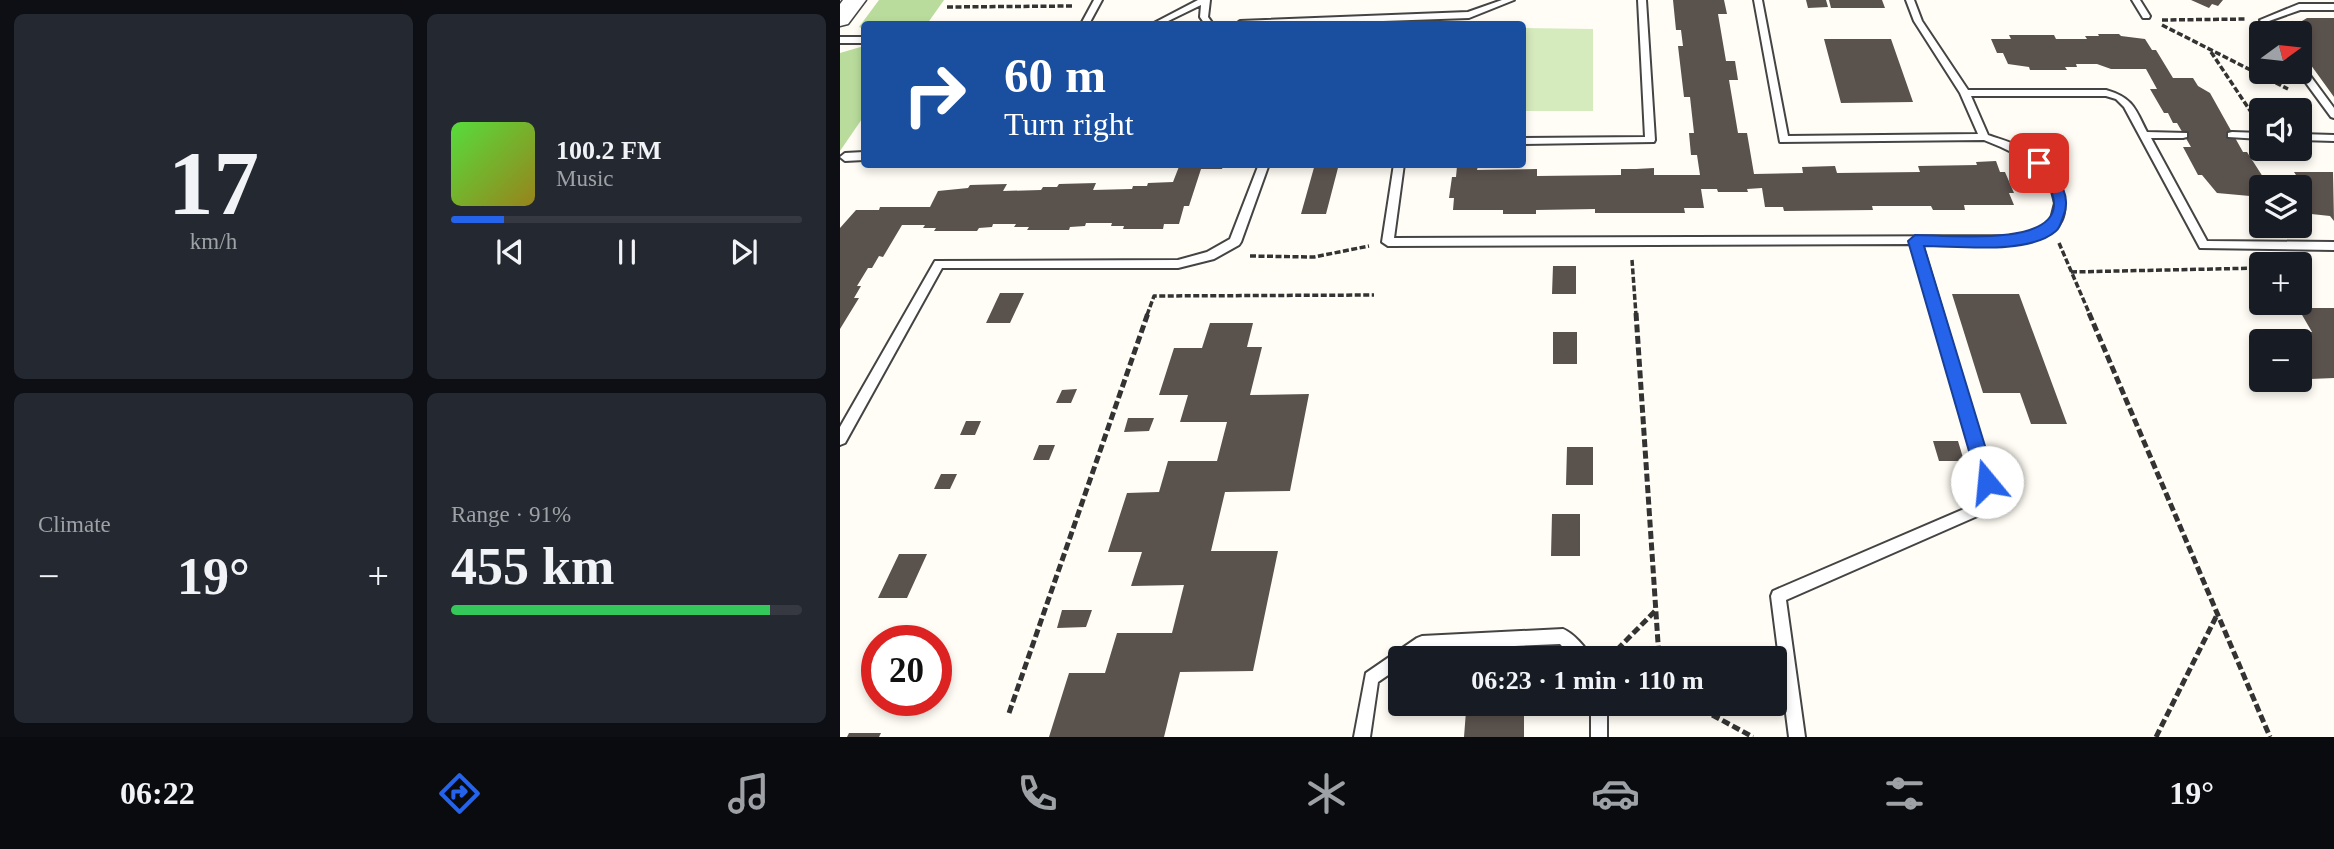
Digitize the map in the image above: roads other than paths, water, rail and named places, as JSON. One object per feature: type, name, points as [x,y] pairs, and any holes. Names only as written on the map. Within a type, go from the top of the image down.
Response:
[{"type":"street","points":[[840,19],[855,0]]},
{"type":"lane","points":[[1162,21],[1206,0]]},
{"type":"lane","points":[[1206,0],[1204,18],[1206,21]]},
{"type":"lane","points":[[1412,21],[1470,20],[1510,0]]},
{"type":"lane","points":[[1526,141],[1650,140],[1642,0]]},
{"type":"lane","points":[[1398,168],[1388,242],[2010,240],[2034,237],[2052,226],[2061,207],[2056,185],[2039,163],[2012,146],[1984,137],[1784,140],[1759,0]]},
{"type":"lane","points":[[1910,0],[1918,20],[1965,93],[1984,137]]},
{"type":"lane","points":[[2136,0],[2146,16]]},
{"type":"lane","points":[[1087,21],[1096,3]]},
{"type":"lane","points":[[2265,21],[2300,6],[2334,7]]},
{"type":"lane","points":[[840,40],[861,40]]},
{"type":"lane","points":[[2311,84],[2332,113]]},
{"type":"lane","points":[[1965,93],[2106,93],[2119,97],[2128,105],[2204,245],[2330,246],[2334,258]]},
{"type":"lane","points":[[2145,135],[2183,135]]},
{"type":"lane","points":[[2232,135],[2249,136]]},
{"type":"lane","points":[[2312,137],[2334,138]]},
{"type":"lane","points":[[845,157],[861,156]]},
{"type":"lane","points":[[840,439],[939,264],[1178,264],[1210,256],[1235,242],[1263,168]]},
{"type":"lane","points":[[1797,737],[1778,596],[1993,503],[1915,241]]},
{"type":"lane","points":[[1418,646],[1422,643],[1563,636],[1572,646]]},
{"type":"lane","points":[[1362,737],[1371,678],[1388,666]]},
{"type":"lane","points":[[1599,716],[1599,737]]}]
